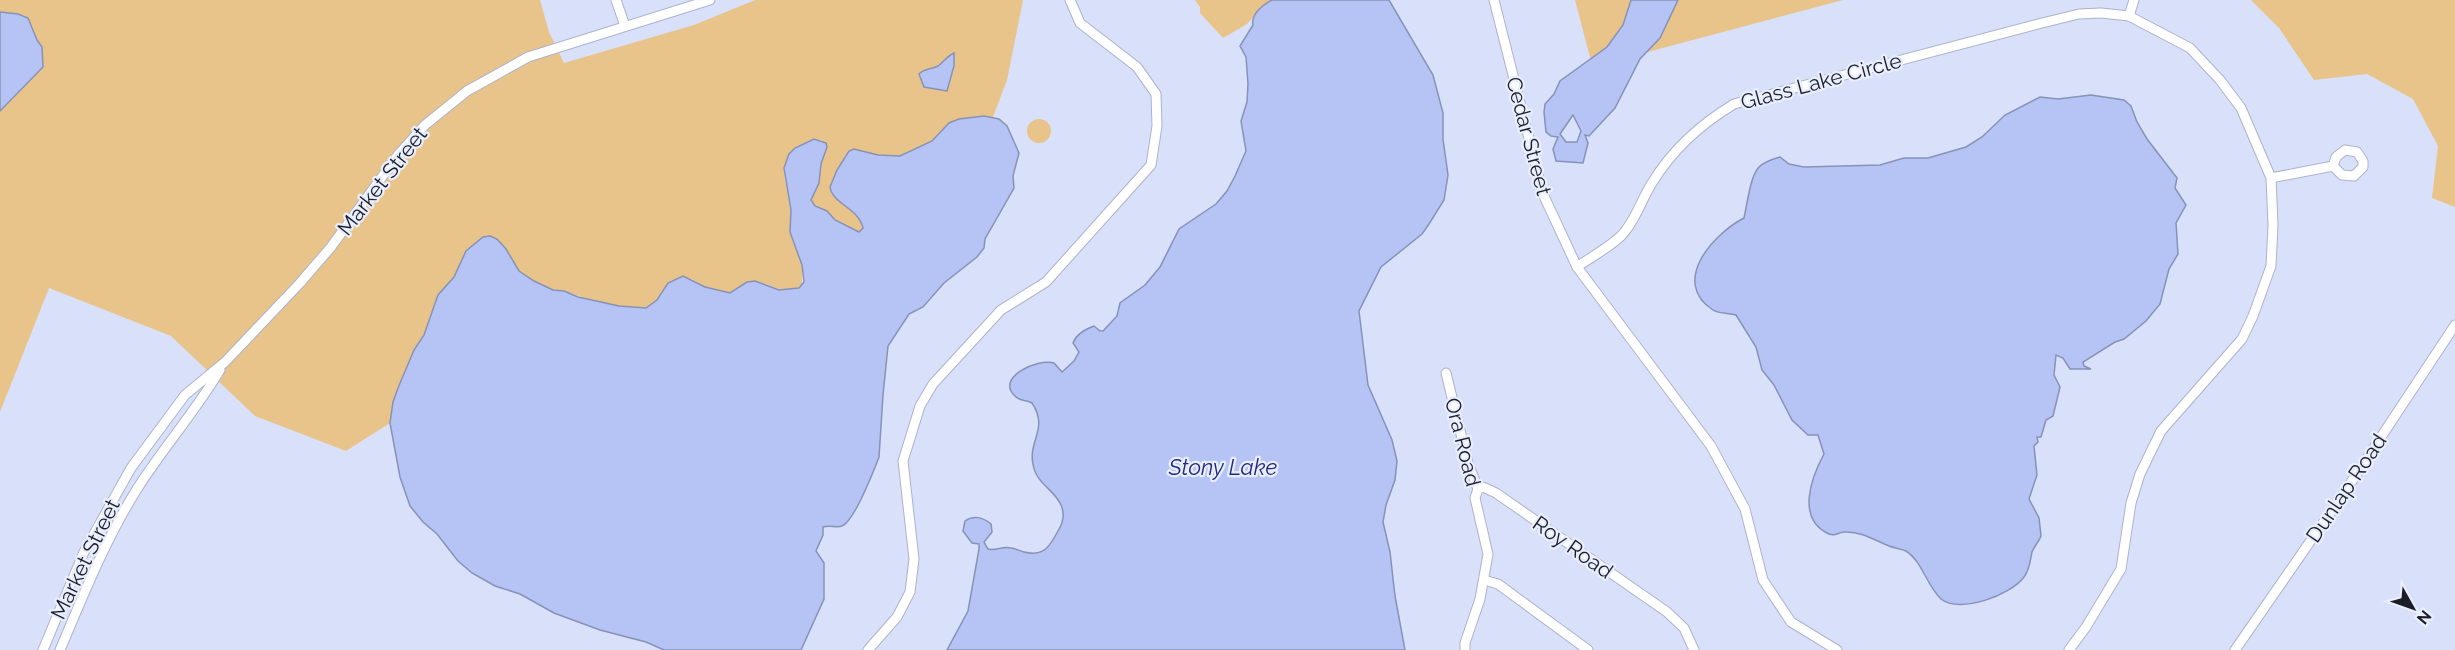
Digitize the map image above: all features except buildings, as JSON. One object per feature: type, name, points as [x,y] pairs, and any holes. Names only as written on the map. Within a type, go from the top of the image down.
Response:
[{"type":"street","points":[[616,0],[625,26]]},
{"type":"street","name":"Market Street","points":[[43,650],[84,552],[130,468],[184,395],[225,362],[300,283],[331,247],[398,154],[439,113],[482,81],[528,57],[710,0]]},
{"type":"street","points":[[868,650],[897,617],[910,592],[914,559],[903,461],[920,406],[933,384],[1002,310],[1046,282],[1151,165],[1157,126],[1156,94],[1137,67],[1080,23],[1070,0]]},
{"type":"street","name":"Cedar Street","points":[[1494,0],[1544,194],[1577,267]]},
{"type":"street","points":[[2130,16],[2134,0]]},
{"type":"street","name":"Glass Lake Circle","points":[[1577,267],[1622,235],[1640,210],[1651,184],[1674,152],[1708,120],[1734,104],[2079,14],[2101,13],[2130,16],[2190,48],[2220,80],[2241,108],[2271,178],[2273,225],[2271,266],[2242,339],[2161,430],[2140,474],[2131,503],[2121,569],[2086,627],[2069,650]]},
{"type":"street","points":[[2271,178],[2333,166]]},
{"type":"street","points":[[1577,267],[1712,446],[1745,509],[1763,580],[1791,622],[1837,650]]},
{"type":"street","name":"Dunlap Road","points":[[2235,650],[2350,484],[2455,325]]},
{"type":"street","name":"Market Street","points":[[60,650],[106,543],[137,489],[203,398],[225,362]]},
{"type":"street","name":"Ora Road","points":[[1446,373],[1468,463],[1478,489],[1475,498],[1488,554],[1480,599],[1465,643],[1465,650]]},
{"type":"street","name":"Roy Road","points":[[1478,489],[1486,487],[1496,493],[1667,612],[1684,628],[1694,650]]},
{"type":"street","points":[[1484,580],[1498,584],[1588,650]]},
{"type":"shaded area","points":[[0,0],[540,0],[549,32],[564,63],[694,25],[755,0],[1023,0],[1007,80],[993,117],[959,119],[949,123],[932,141],[900,156],[878,155],[854,149],[837,170],[830,187],[858,217],[863,228],[859,232],[835,220],[827,211],[815,206],[811,200],[826,151],[822,140],[810,140],[784,175],[791,210],[790,232],[802,265],[802,286],[782,290],[752,282],[730,293],[705,287],[692,279],[668,283],[657,300],[646,308],[629,308],[550,289],[524,276],[497,239],[486,236],[466,251],[454,277],[438,295],[424,335],[414,350],[398,388],[390,423],[346,451],[255,416],[171,336],[49,288],[0,412]]},
{"type":"shaded area","points":[[1195,0],[1272,0],[1260,9],[1247,24],[1223,38],[1200,13],[1200,7]]},
{"type":"shaded area","points":[[1575,0],[1843,0],[1629,57],[1591,61]]},
{"type":"shaded area","points":[[2251,0],[2455,0],[2455,207],[2432,198],[2438,146],[2413,99],[2367,74],[2314,80],[2279,28]]},
{"type":"shaded area","points":[[1039,119],[1044,120],[1050,126],[1050,136],[1044,142],[1039,143],[1034,142],[1028,136],[1027,131],[1028,126],[1034,120]]},
{"type":"water","name":"Stony Lake","points":[[1272,0],[1389,0],[1433,75],[1443,113],[1443,139],[1448,175],[1444,200],[1422,234],[1381,267],[1359,311],[1368,385],[1392,440],[1397,461],[1395,480],[1383,522],[1390,552],[1405,650],[947,650],[968,611],[979,549],[979,544],[972,543],[963,531],[965,521],[978,518],[991,524],[992,532],[984,542],[988,549],[1014,548],[1031,553],[1041,552],[1049,546],[1062,522],[1063,512],[1058,499],[1041,482],[1033,464],[1033,448],[1039,420],[1037,412],[1032,403],[1015,396],[1010,389],[1010,383],[1014,376],[1029,366],[1047,362],[1054,363],[1062,372],[1074,361],[1079,352],[1073,343],[1076,337],[1094,326],[1103,331],[1117,316],[1120,303],[1145,285],[1160,267],[1179,229],[1216,204],[1227,191],[1246,151],[1241,121],[1247,102],[1248,84],[1246,57],[1240,46],[1253,25],[1256,13]]},
{"type":"water","points":[[1631,0],[1678,0],[1660,38],[1640,59],[1615,108],[1589,136],[1585,135],[1588,143],[1583,163],[1556,161],[1553,149],[1558,137],[1546,132],[1545,104],[1554,94],[1560,81],[1607,47],[1623,25]],"holes":[[[1573,115],[1581,131],[1577,142],[1566,142],[1560,134]]]},
{"type":"water","points":[[0,12],[18,14],[28,18],[42,47],[43,67],[0,111]]},
{"type":"water","points":[[954,53],[954,66],[947,91],[924,87],[919,74],[938,66]]},
{"type":"water","points":[[2091,95],[2124,100],[2131,106],[2147,139],[2177,178],[2175,188],[2186,205],[2176,223],[2178,254],[2169,269],[2160,304],[2146,321],[2124,339],[2083,362],[2084,366],[2091,369],[2070,369],[2063,358],[2056,355],[2054,375],[2060,387],[2053,416],[2046,420],[2041,437],[2037,437],[2038,442],[2034,446],[2037,475],[2029,499],[2039,518],[2041,536],[2032,552],[2026,574],[2017,584],[1997,596],[1972,603],[1949,603],[1936,594],[1912,555],[1906,551],[1858,533],[1844,532],[1831,535],[1812,519],[1809,508],[1811,486],[1824,454],[1818,435],[1808,435],[1792,420],[1774,385],[1762,370],[1756,347],[1736,315],[1715,311],[1701,299],[1695,286],[1696,273],[1709,247],[1732,225],[1744,218],[1753,177],[1759,167],[1769,161],[1780,157],[1789,164],[1804,167],[1880,165],[1904,158],[1928,158],[1966,147],[1982,137],[2005,115],[2040,97],[2058,99]]},
{"type":"water","points":[[984,116],[999,119],[1007,126],[1019,153],[1013,176],[1014,188],[985,239],[984,248],[977,257],[944,283],[923,307],[909,314],[888,346],[879,457],[863,494],[847,522],[840,527],[823,527],[823,535],[816,551],[824,563],[824,599],[801,650],[664,650],[646,642],[600,630],[554,613],[520,594],[495,586],[472,573],[458,561],[437,534],[410,506],[400,477],[390,423],[393,402],[414,350],[424,335],[438,295],[454,277],[466,251],[483,237],[490,236],[497,239],[519,271],[534,281],[553,290],[619,306],[646,308],[657,300],[668,283],[683,276],[705,287],[730,293],[747,282],[755,281],[779,290],[799,288],[804,282],[802,265],[790,232],[791,210],[784,168],[789,154],[795,148],[814,139],[826,143],[819,183],[811,200],[815,206],[827,211],[835,220],[859,232],[863,228],[860,221],[836,198],[830,187],[849,151],[854,149],[878,155],[900,156],[932,141],[949,123],[959,119]]}]
